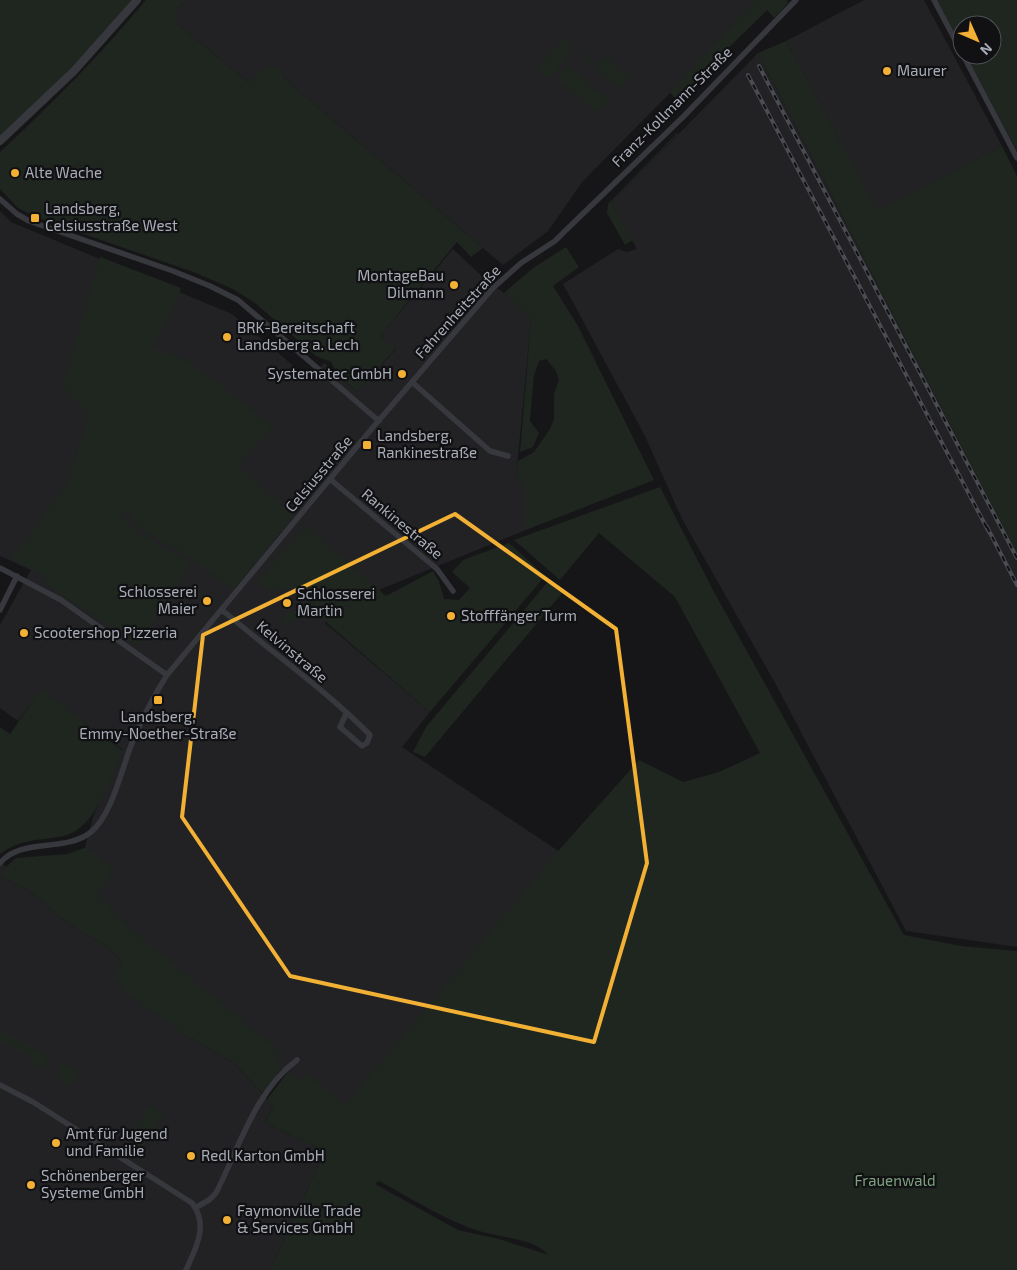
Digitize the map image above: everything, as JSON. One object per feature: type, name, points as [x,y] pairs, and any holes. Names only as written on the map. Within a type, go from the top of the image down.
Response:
[{"type":"street","points":[[0,141],[68,77],[136,0]]},
{"type":"street","name":"Franz-Kollmann-Straße","points":[[566,231],[684,116],[796,0]]},
{"type":"street","points":[[934,0],[952,34]]},
{"type":"street","points":[[969,65],[1017,158]]},
{"type":"street","points":[[0,199],[16,214],[29,222],[173,271],[238,300],[379,420]]},
{"type":"street","name":"Fahrenheitstraße","points":[[379,420],[495,285],[566,231]]},
{"type":"street","points":[[412,382],[490,451],[508,456]]},
{"type":"street","name":"Celsiusstraße","points":[[0,863],[17,851],[65,844],[85,836],[97,826],[109,804],[141,723],[167,675],[379,420]]},
{"type":"street","name":"Rankinestraße","points":[[330,479],[437,569],[454,591]]},
{"type":"street","points":[[0,568],[17,576],[89,619],[167,675]]},
{"type":"street","points":[[0,610],[17,576]]},
{"type":"street","name":"Kelvinstraße","points":[[222,610],[346,714],[370,735],[367,742],[362,746],[340,727],[346,714]]},
{"type":"street","points":[[195,1208],[209,1200],[216,1193],[266,1092],[285,1069],[297,1060]]},
{"type":"street","points":[[0,1085],[33,1102],[187,1198],[195,1208],[200,1228],[200,1240],[186,1270]]},
{"type":"highlighted area","points":[[455,514],[616,629],[647,863],[594,1042],[290,976],[182,817],[203,635]]},
{"type":"shaded area","points":[[186,0],[762,0],[583,181],[548,231],[503,265],[287,81],[278,67],[249,83],[175,22],[175,12]]},
{"type":"shaded area","points":[[864,0],[924,0],[952,52],[952,65],[959,65],[1002,146],[878,212],[786,41]]},
{"type":"shaded area","points":[[758,53],[1017,554],[1017,947],[906,931],[774,681],[682,519],[645,436],[563,284],[618,249],[627,252],[637,249],[611,203]]},
{"type":"shaded area","points":[[0,211],[11,222],[232,314],[309,379],[324,363],[357,392],[396,349],[380,336],[453,249],[489,283],[504,293],[531,320],[516,478],[526,484],[526,530],[337,607],[325,623],[430,712],[402,747],[560,852],[344,1109],[301,1085],[272,1061],[128,929],[94,893],[111,871],[85,847],[93,817],[123,750],[41,690],[18,721],[0,708],[0,625],[31,570],[0,556]]},
{"type":"shaded area","points":[[0,862],[6,867],[1,877],[29,890],[66,922],[108,947],[184,1034],[234,1063],[273,1105],[265,1122],[325,1151],[270,1270],[0,1270]]},
{"type":"green space","points":[[0,0],[132,0],[72,69],[0,138]]},
{"type":"green space","points":[[146,0],[186,0],[175,12],[175,22],[249,83],[262,68],[278,67],[287,81],[483,248],[471,257],[457,242],[380,336],[396,348],[357,392],[337,374],[331,362],[316,356],[255,303],[233,289],[196,273],[35,217],[18,208],[0,189],[0,152],[76,78]]},
{"type":"green space","points":[[756,0],[787,0],[788,3],[774,18],[767,10],[676,100],[670,92]]},
{"type":"green space","points":[[937,0],[1017,0],[1017,151],[971,65],[1002,65],[1002,15],[952,15],[952,28]]},
{"type":"green space","points":[[564,37],[571,43],[567,47],[572,52],[553,75],[545,76],[537,69]]},
{"type":"green space","points":[[786,41],[878,211],[1002,146],[1017,176],[1017,554],[758,53]]},
{"type":"green space","points":[[581,51],[597,65],[608,53],[610,55],[608,58],[626,74],[629,71],[632,74],[620,89],[578,53]]},
{"type":"green space","points":[[572,64],[570,67],[608,100],[611,97],[612,99],[603,108],[596,110],[587,105],[560,81],[559,77]]},
{"type":"green space","points":[[677,133],[611,203],[633,240],[625,245],[607,213],[608,204]]},
{"type":"green space","points":[[566,247],[579,267],[553,286],[578,326],[654,480],[526,530],[526,484],[516,478],[518,461],[534,452],[550,429],[554,419],[554,394],[559,380],[556,371],[546,359],[539,361],[534,375],[530,421],[539,433],[533,447],[520,452],[531,320],[504,293],[533,268]]},
{"type":"green space","points":[[100,257],[181,288],[175,305],[151,348],[182,358],[221,385],[273,427],[238,465],[293,516],[234,589],[178,550],[140,529],[128,513],[121,514],[133,529],[191,564],[141,641],[140,647],[44,583],[47,577],[10,560],[67,484],[89,415],[63,386]]},
{"type":"green space","name":"Frauenwald","points":[[660,487],[713,590],[904,935],[961,946],[1017,951],[1017,1270],[270,1270],[325,1151],[265,1122],[273,1106],[267,1102],[268,1098],[288,1072],[301,1082],[307,1074],[345,1105],[559,850],[639,760],[683,782],[719,772],[760,753],[675,597],[599,533],[560,580],[514,540]],"holes":[[[379,1181],[462,1225],[529,1243],[549,1255],[499,1239],[458,1230],[375,1184]]]},
{"type":"green space","points":[[306,526],[386,596],[433,571],[439,581],[444,599],[459,600],[470,588],[452,572],[463,560],[509,543],[545,576],[430,712],[320,617],[316,621],[307,617],[286,624],[283,615],[303,607],[306,600],[302,592],[288,588],[271,592],[257,582]]},
{"type":"green space","points":[[550,579],[563,592],[425,757],[413,752],[426,727]]},
{"type":"green space","points":[[41,689],[123,751],[100,803],[83,826],[72,833],[59,837],[21,843],[0,854],[0,727],[10,734]]},
{"type":"green space","points":[[87,847],[114,871],[97,893],[129,927],[282,1053],[275,1061],[283,1067],[262,1093],[234,1063],[184,1034],[132,997],[113,977],[121,963],[108,947],[66,922],[29,890],[1,877],[6,867],[16,858],[67,854]]},
{"type":"green space","points":[[0,1030],[47,1055],[46,1059],[49,1061],[40,1068],[31,1064],[34,1058],[0,1041]]},
{"type":"green space","points":[[62,1062],[80,1072],[72,1086],[58,1079]]},
{"type":"green space","points":[[149,1105],[164,1114],[136,1160],[121,1150]]},
{"type":"railway","points":[[759,66],[1017,558]]},
{"type":"railway","points":[[748,75],[989,532]]},
{"type":"railway","points":[[987,527],[1017,585]]},
{"type":"place","name":"Maurer","points":[[887,71]]},
{"type":"place","name":"Alte Wache","points":[[15,173]]},
{"type":"place","name":"Landsberg, Celsiusstraße West","points":[[35,218]]},
{"type":"place","name":"MontageBau Dilmann","points":[[454,285]]},
{"type":"place","name":"BRK-Bereitschaft Landsberg a. Lech","points":[[227,337]]},
{"type":"place","name":"Systematec GmbH","points":[[402,374]]},
{"type":"place","name":"Landsberg, Rankinestraße","points":[[367,445]]},
{"type":"place","name":"Schlosserei Maier","points":[[207,601]]},
{"type":"place","name":"Schlosserei Martin","points":[[287,603]]},
{"type":"place","name":"Stofffänger Turm","points":[[451,616]]},
{"type":"place","name":"Scootershop Pizzeria","points":[[24,633]]},
{"type":"place","name":"Landsberg, Emmy-Noether-Straße","points":[[158,700]]},
{"type":"place","name":"Amt für Jugend und Familie","points":[[56,1143]]},
{"type":"place","name":"Redl Karton GmbH","points":[[191,1156]]},
{"type":"place","name":"Schönenberger Systeme GmbH","points":[[31,1185]]},
{"type":"place","name":"Faymonville Trade & Services GmbH","points":[[227,1220]]}]
